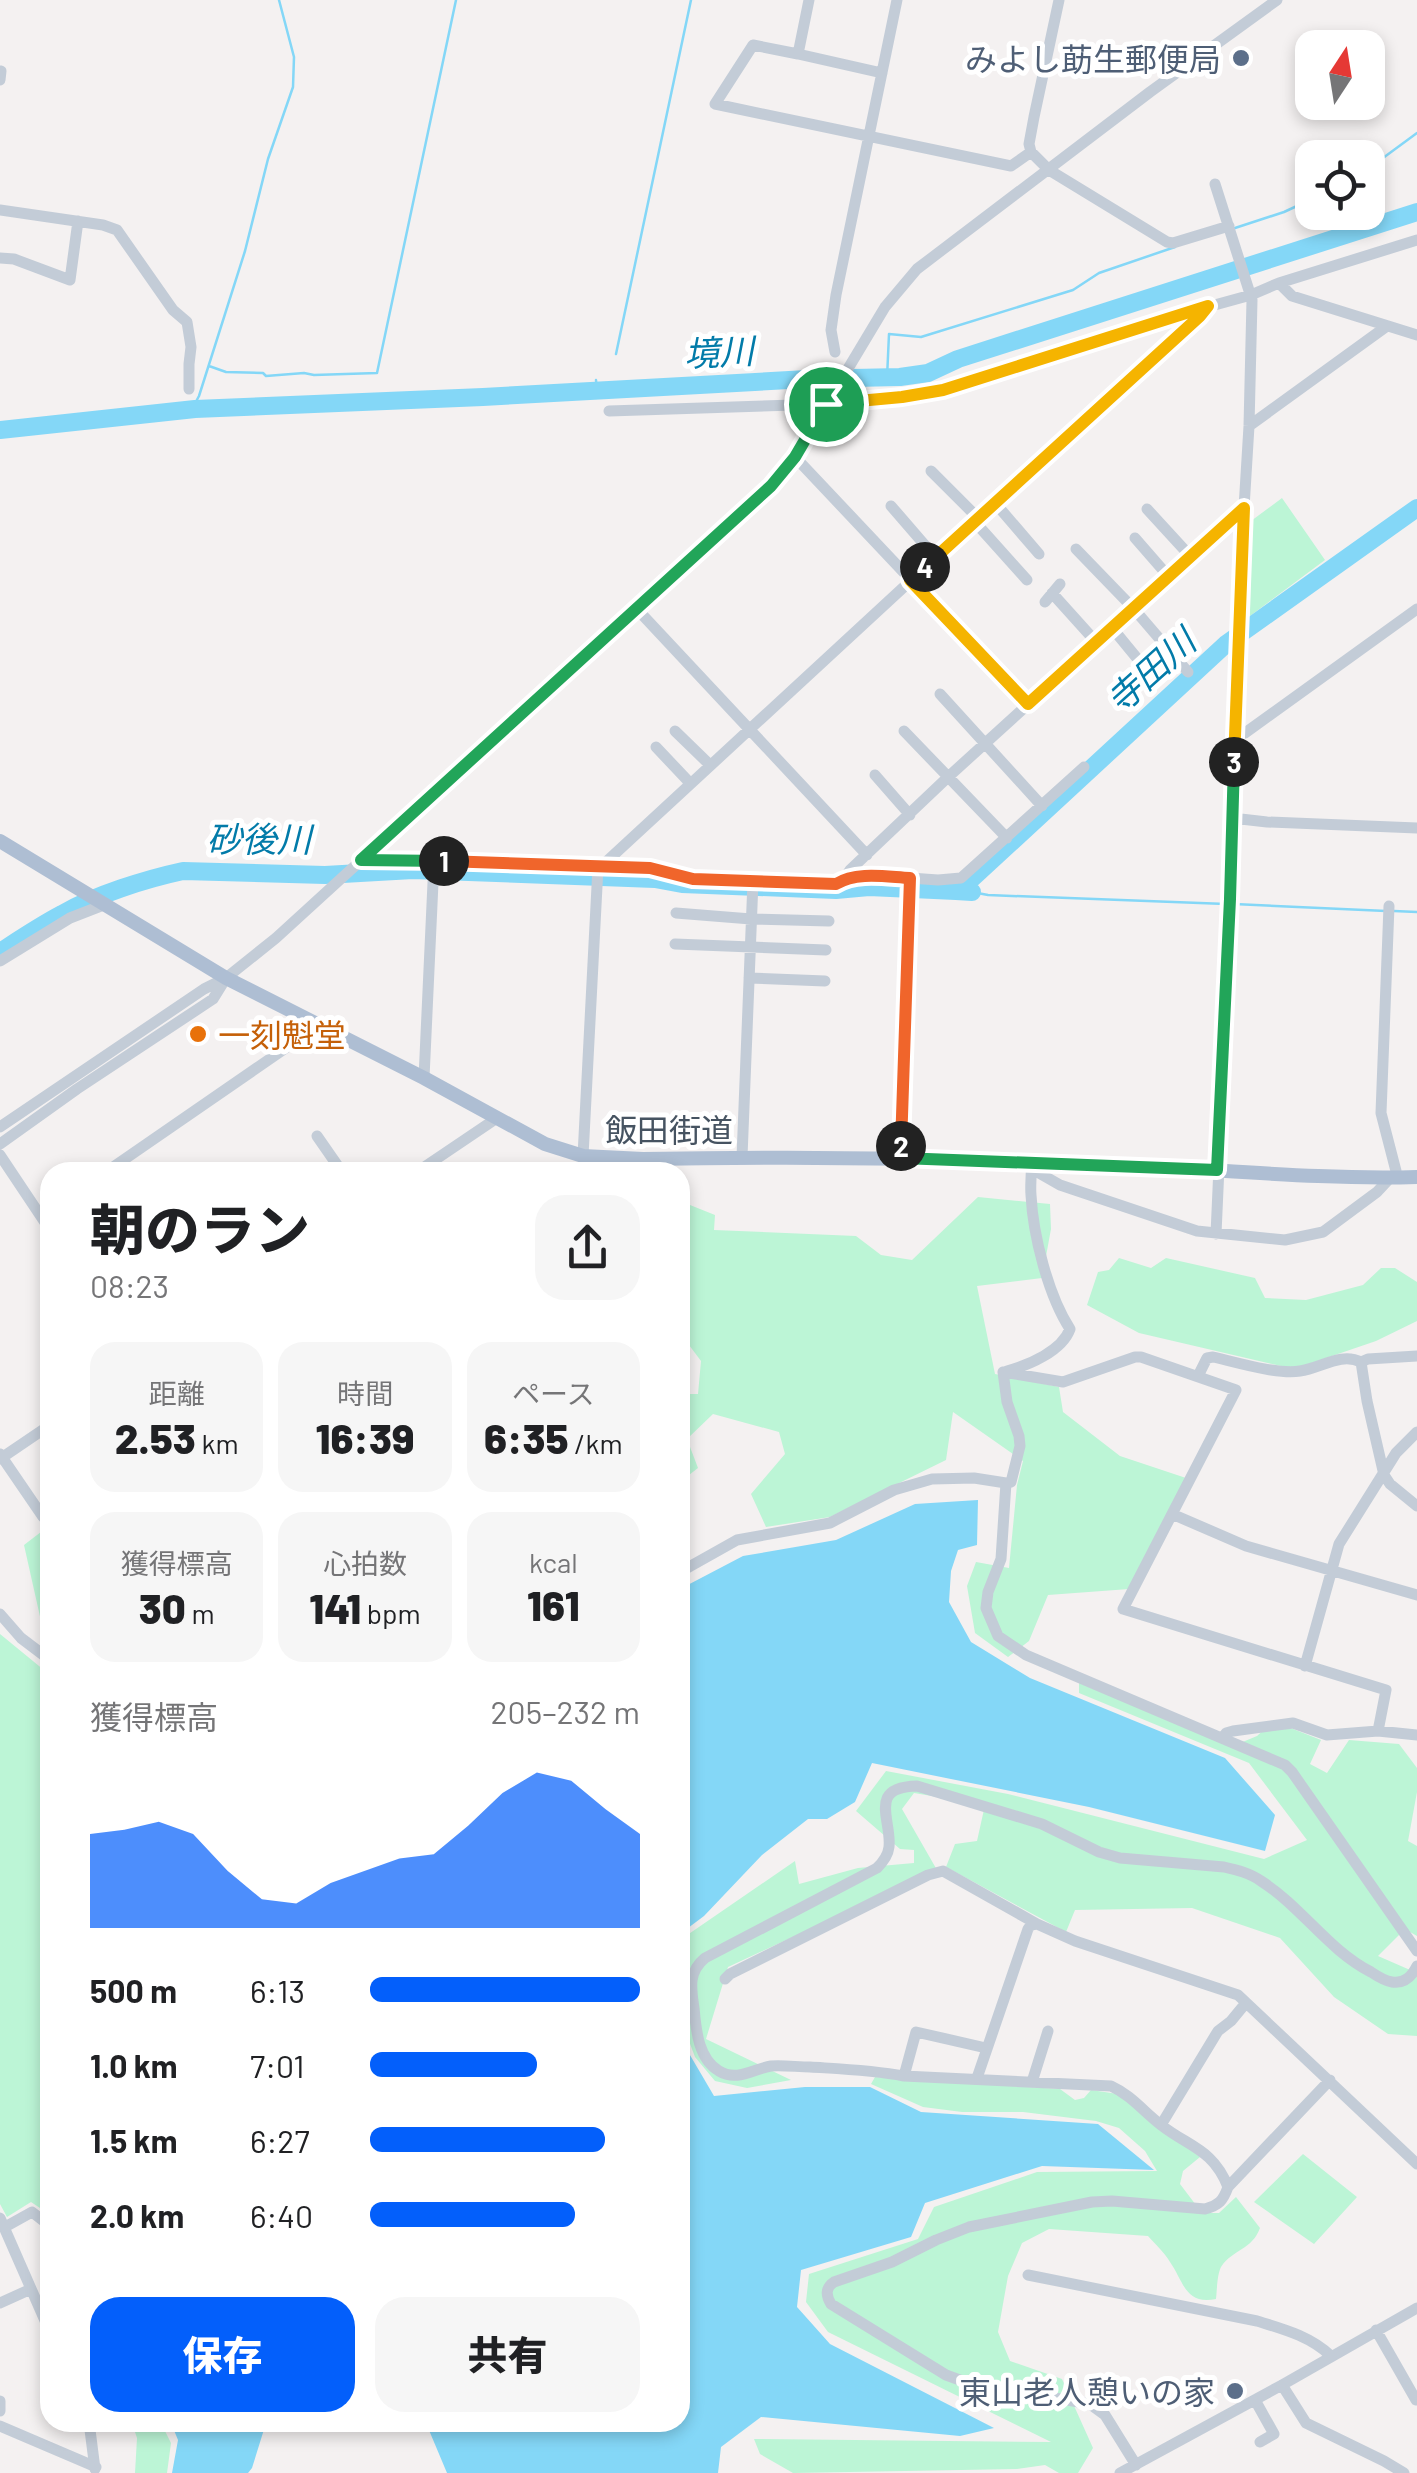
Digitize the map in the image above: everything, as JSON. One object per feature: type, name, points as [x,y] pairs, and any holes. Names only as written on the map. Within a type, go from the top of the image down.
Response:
[{"type":"main road","name":"飯田街道","points":[[0,842],[226,978],[545,1144],[618,1162]]},
{"type":"main road","name":"飯田街道","points":[[686,1162],[742,1157],[901,1158],[1417,1177]]},
{"type":"street","points":[[798,54],[809,0]]},
{"type":"street","points":[[835,352],[831,330],[836,295],[897,0]]},
{"type":"street","points":[[1060,0],[1029,144],[1031,152],[1048,170],[1167,242],[1229,226]]},
{"type":"street","points":[[0,1127],[226,978],[337,884],[750,506],[795,457],[892,298],[923,263],[1277,0]]},
{"type":"street","points":[[882,73],[753,44],[715,104],[1011,166],[1031,152]]},
{"type":"street","points":[[0,80],[1,71]]},
{"type":"street","points":[[1215,184],[1250,292],[1249,426],[1216,1234]]},
{"type":"street","points":[[0,210],[116,230],[173,310],[185,318],[191,348],[189,389]]},
{"type":"street","points":[[0,258],[14,259],[70,280],[78,221]]},
{"type":"street","points":[[608,411],[826,404],[943,390],[1417,240]]},
{"type":"street","points":[[1279,284],[1292,296],[1417,335]]},
{"type":"street","points":[[583,1156],[597,868],[1208,306]]},
{"type":"street","points":[[1249,426],[1388,326]]},
{"type":"street","points":[[795,457],[1028,704]]},
{"type":"street","points":[[931,471],[1027,580]]},
{"type":"street","points":[[996,504],[1040,554]]},
{"type":"street","points":[[891,506],[936,558]]},
{"type":"street","points":[[358,863],[650,868],[693,879],[836,884],[1244,508]]},
{"type":"street","points":[[1148,509],[1191,557]]},
{"type":"street","points":[[1135,538],[1169,577]]},
{"type":"street","points":[[1076,548],[1188,672]]},
{"type":"street","points":[[1052,593],[1097,644]]},
{"type":"street","points":[[636,608],[867,855]]},
{"type":"street","points":[[1235,736],[1246,733],[1417,609]]},
{"type":"street","points":[[1113,628],[1136,657]]},
{"type":"street","points":[[940,694],[1042,806]]},
{"type":"street","points":[[675,731],[710,765]]},
{"type":"street","points":[[904,731],[1007,838]]},
{"type":"street","points":[[656,747],[690,782]]},
{"type":"street","points":[[844,878],[910,886],[961,878],[1084,768]]},
{"type":"street","points":[[875,775],[910,815]]},
{"type":"street","points":[[1232,818],[1417,828]]},
{"type":"street","points":[[424,1078],[434,864]]},
{"type":"street","points":[[742,1157],[752,882]]},
{"type":"street","points":[[901,1158],[910,886]]},
{"type":"street","points":[[0,961],[101,901]]},
{"type":"street","points":[[1031,1165],[1060,1185],[1197,1231],[1286,1240],[1323,1232],[1393,1178],[1381,1113],[1389,906]]},
{"type":"street","points":[[676,913],[830,921]]},
{"type":"street","points":[[674,944],[826,950]]},
{"type":"street","points":[[0,1144],[213,999],[226,978]]},
{"type":"street","points":[[749,978],[825,981]]},
{"type":"street","points":[[120,1162],[316,1024]]},
{"type":"street","points":[[431,1162],[497,1118]]},
{"type":"street","points":[[317,1136],[335,1162]]},
{"type":"street","points":[[0,1155],[40,1206]]},
{"type":"street","points":[[1003,1372],[1058,1347],[1070,1329],[1058,1310],[1043,1264],[1032,1213],[1031,1165]]},
{"type":"street","points":[[1362,1362],[1417,1356]]},
{"type":"street","points":[[1003,1372],[1063,1382],[1136,1357],[1236,1390],[1123,1609],[1386,1690],[1378,1731]]},
{"type":"street","points":[[1198,1376],[1206,1358],[1212,1357],[1298,1372],[1334,1360],[1362,1362]]},
{"type":"street","points":[[1362,1362],[1384,1475],[1417,1506]]},
{"type":"street","points":[[690,1566],[736,1540],[830,1523],[894,1490],[932,1479],[1010,1482],[1020,1446],[1003,1372]]},
{"type":"street","points":[[40,1432],[1,1457],[40,1513]]},
{"type":"street","points":[[1305,1666],[1339,1544],[1396,1453],[1417,1432]]},
{"type":"street","points":[[1006,1483],[1001,1560],[986,1608],[998,1636],[1026,1655],[1284,1765],[1417,1952]]},
{"type":"street","points":[[1172,1514],[1246,1546],[1417,1595]]},
{"type":"street","points":[[0,1614],[40,1652]]},
{"type":"street","points":[[1223,1738],[1233,1731],[1293,1723],[1327,1735],[1378,1731],[1417,1735]]},
{"type":"street","points":[[1228,2187],[1206,2152],[1160,2124],[1111,2086],[771,2066],[737,2076],[724,2074],[701,2049],[692,1973],[705,1958],[877,1868],[889,1847],[886,1801],[895,1792],[917,1786],[1042,1824],[1120,1858],[1240,1871],[1260,1879],[1284,1898],[1362,1968],[1393,1982],[1412,1976],[1417,1966]]},
{"type":"street","points":[[724,1979],[936,1872],[947,1872],[1036,1924],[1074,1941],[1238,1995],[1417,2164]]},
{"type":"street","points":[[977,2078],[1028,1929],[1036,1924]]},
{"type":"street","points":[[1160,2124],[1218,2031],[1246,2004]]},
{"type":"street","points":[[1032,2082],[1048,2031]]},
{"type":"street","points":[[904,2076],[916,2032],[986,2048]]},
{"type":"street","points":[[1330,2080],[1228,2187],[1223,2201],[1205,2209],[1092,2202],[970,2228],[892,2262],[840,2279],[830,2285],[827,2298],[946,2375],[968,2383],[1090,2404],[1112,2424],[1126,2470],[1417,2308]]},
{"type":"street","points":[[40,2218],[32,2212],[2,2222],[40,2309]]},
{"type":"street","points":[[1028,2275],[1257,2321],[1319,2344],[1331,2356]]},
{"type":"street","points":[[0,2303],[31,2288]]},
{"type":"street","points":[[1376,2330],[1416,2400]]},
{"type":"street","points":[[1282,2385],[1306,2423],[1404,2473]]},
{"type":"street","points":[[0,2400],[0,2411]]},
{"type":"street","points":[[1255,2400],[1274,2434],[1260,2442]]},
{"type":"street","points":[[0,2426],[95,2470]]},
{"type":"street","points":[[90,2432],[95,2470]]},
{"type":"green space","points":[[1282,498],[1325,560],[1250,616],[1251,521]]},
{"type":"green space","points":[[978,1197],[1050,1204],[1051,1229],[1042,1278],[977,1286],[995,1374],[1059,1387],[1063,1412],[1120,1456],[1186,1478],[1129,1589],[1048,1595],[1029,1641],[1008,1657],[975,1633],[967,1586],[976,1562],[1009,1568],[1023,1461],[953,1412],[946,1460],[830,1517],[766,1527],[751,1494],[785,1454],[779,1432],[713,1414],[690,1436],[690,1394],[698,1394],[701,1361],[690,1346],[690,1205],[715,1215],[714,1230],[856,1236],[881,1255],[912,1260]]},
{"type":"green space","points":[[1119,1258],[1151,1268],[1166,1258],[1255,1278],[1265,1298],[1306,1300],[1363,1285],[1381,1268],[1395,1268],[1417,1282],[1417,1321],[1376,1341],[1294,1369],[1139,1333],[1087,1305],[1098,1272],[1109,1270]]},
{"type":"green space","points":[[690,1447],[698,1468],[690,1474]]},
{"type":"green space","points":[[40,1533],[40,1617],[24,1545]]},
{"type":"green space","points":[[0,1634],[40,1667],[40,2208],[31,2202],[7,2217],[0,2204]]},
{"type":"green space","points":[[1079,1683],[1233,1746],[1257,1736],[1273,1721],[1321,1740],[1310,1764],[1327,1773],[1349,1740],[1399,1744],[1417,1768],[1408,1841],[1417,1846],[1417,1936],[1405,1929],[1378,1956],[1417,1973],[1417,2036],[1388,2034],[1334,1997],[1280,1938],[1192,1908],[1075,1910],[1066,1932],[946,1867],[955,1844],[977,1841],[985,1805],[914,1793],[902,1809],[937,1870],[728,1967],[706,2039],[791,2080],[747,2088],[715,2081],[695,2057],[690,2044],[690,1933],[795,1861],[799,1884],[858,1868],[914,1863],[914,1850],[900,1849],[856,1811],[886,1771],[1008,1794],[1264,1859],[1307,1840],[1249,1763],[1079,1693]]},
{"type":"green space","points":[[875,2077],[1060,2089],[1075,2100],[1084,2098],[1091,2090],[1118,2094],[1200,2157],[1183,2171],[1180,2184],[1202,2213],[1219,2213],[1236,2197],[1260,2228],[1252,2241],[1221,2267],[1216,2299],[1206,2300],[1187,2290],[1168,2258],[1148,2236],[1049,2229],[1022,2243],[1008,2276],[998,2332],[1010,2361],[1062,2379],[1093,2448],[1078,2473],[1059,2473],[1045,2465],[1017,2469],[793,2473],[760,2454],[754,2439],[1051,2442],[828,2332],[806,2302],[809,2274],[918,2239],[934,2207],[1037,2172],[1157,2171],[1145,2151],[1119,2128],[1096,2121],[1023,2112],[962,2112],[923,2107],[871,2084]]},
{"type":"green space","points":[[1303,2154],[1357,2197],[1314,2244],[1254,2202]]},
{"type":"green space","points":[[135,2432],[166,2432],[171,2443],[167,2473],[135,2473]]},
{"type":"water","points":[[978,1500],[977,1545],[958,1550],[951,1571],[949,1602],[971,1642],[1030,1678],[1225,1758],[1275,1815],[1265,1851],[1089,1807],[872,1763],[855,1802],[827,1819],[808,1819],[762,1855],[690,1926],[690,1584],[743,1556],[836,1540],[915,1504]]},
{"type":"water","points":[[690,2055],[714,2096],[805,2087],[870,2087],[921,2112],[1098,2124],[1154,2170],[1042,2166],[925,2203],[911,2237],[801,2270],[797,2307],[830,2344],[994,2428],[960,2436],[761,2417],[721,2447],[718,2473],[447,2473],[430,2432],[690,2432]]},
{"type":"water","points":[[175,2432],[263,2432],[248,2473],[172,2473],[178,2440]]},
{"type":"waterway","points":[[192,409],[245,251],[268,159],[293,87],[294,57],[279,0]]},
{"type":"waterway","points":[[209,366],[266,376],[377,373],[456,0]]},
{"type":"waterway","points":[[616,354],[691,0]]},
{"type":"waterway","points":[[1385,157],[1417,133]]},
{"type":"waterway","points":[[1235,228],[1295,207]]},
{"type":"waterway","name":"境川","points":[[0,430],[195,409],[928,373],[958,359],[1417,212]]},
{"type":"waterway","points":[[887,378],[889,334],[921,337],[1073,290],[1099,273],[1175,247]]},
{"type":"waterway","points":[[596,380],[597,391]]},
{"type":"waterway","name":"寺田川","points":[[972,892],[956,891],[1226,644],[1417,508]]},
{"type":"waterway","name":"砂後川","points":[[0,952],[90,900],[183,871],[325,875],[413,870],[836,890],[869,887],[956,891]]},
{"type":"waterway","points":[[972,892],[1226,904]]},
{"type":"waterway","points":[[1234,904],[1386,911]]},
{"type":"waterway","points":[[1394,911],[1417,912]]},
{"type":"place","name":"みよし莇生郵便局","points":[[1241,58]]},
{"type":"place","name":"一刻魁堂","points":[[198,1034]]},
{"type":"place","name":"東山老人憩いの家","points":[[1235,2391]]},
{"type":"route","points":[[1208,306],[910,580],[1028,704],[1244,508],[1217,1170],[901,1158],[910,878],[844,878],[836,884],[693,879],[650,868],[361,860],[771,486],[795,457],[826,404],[943,390],[1208,306]]}]
